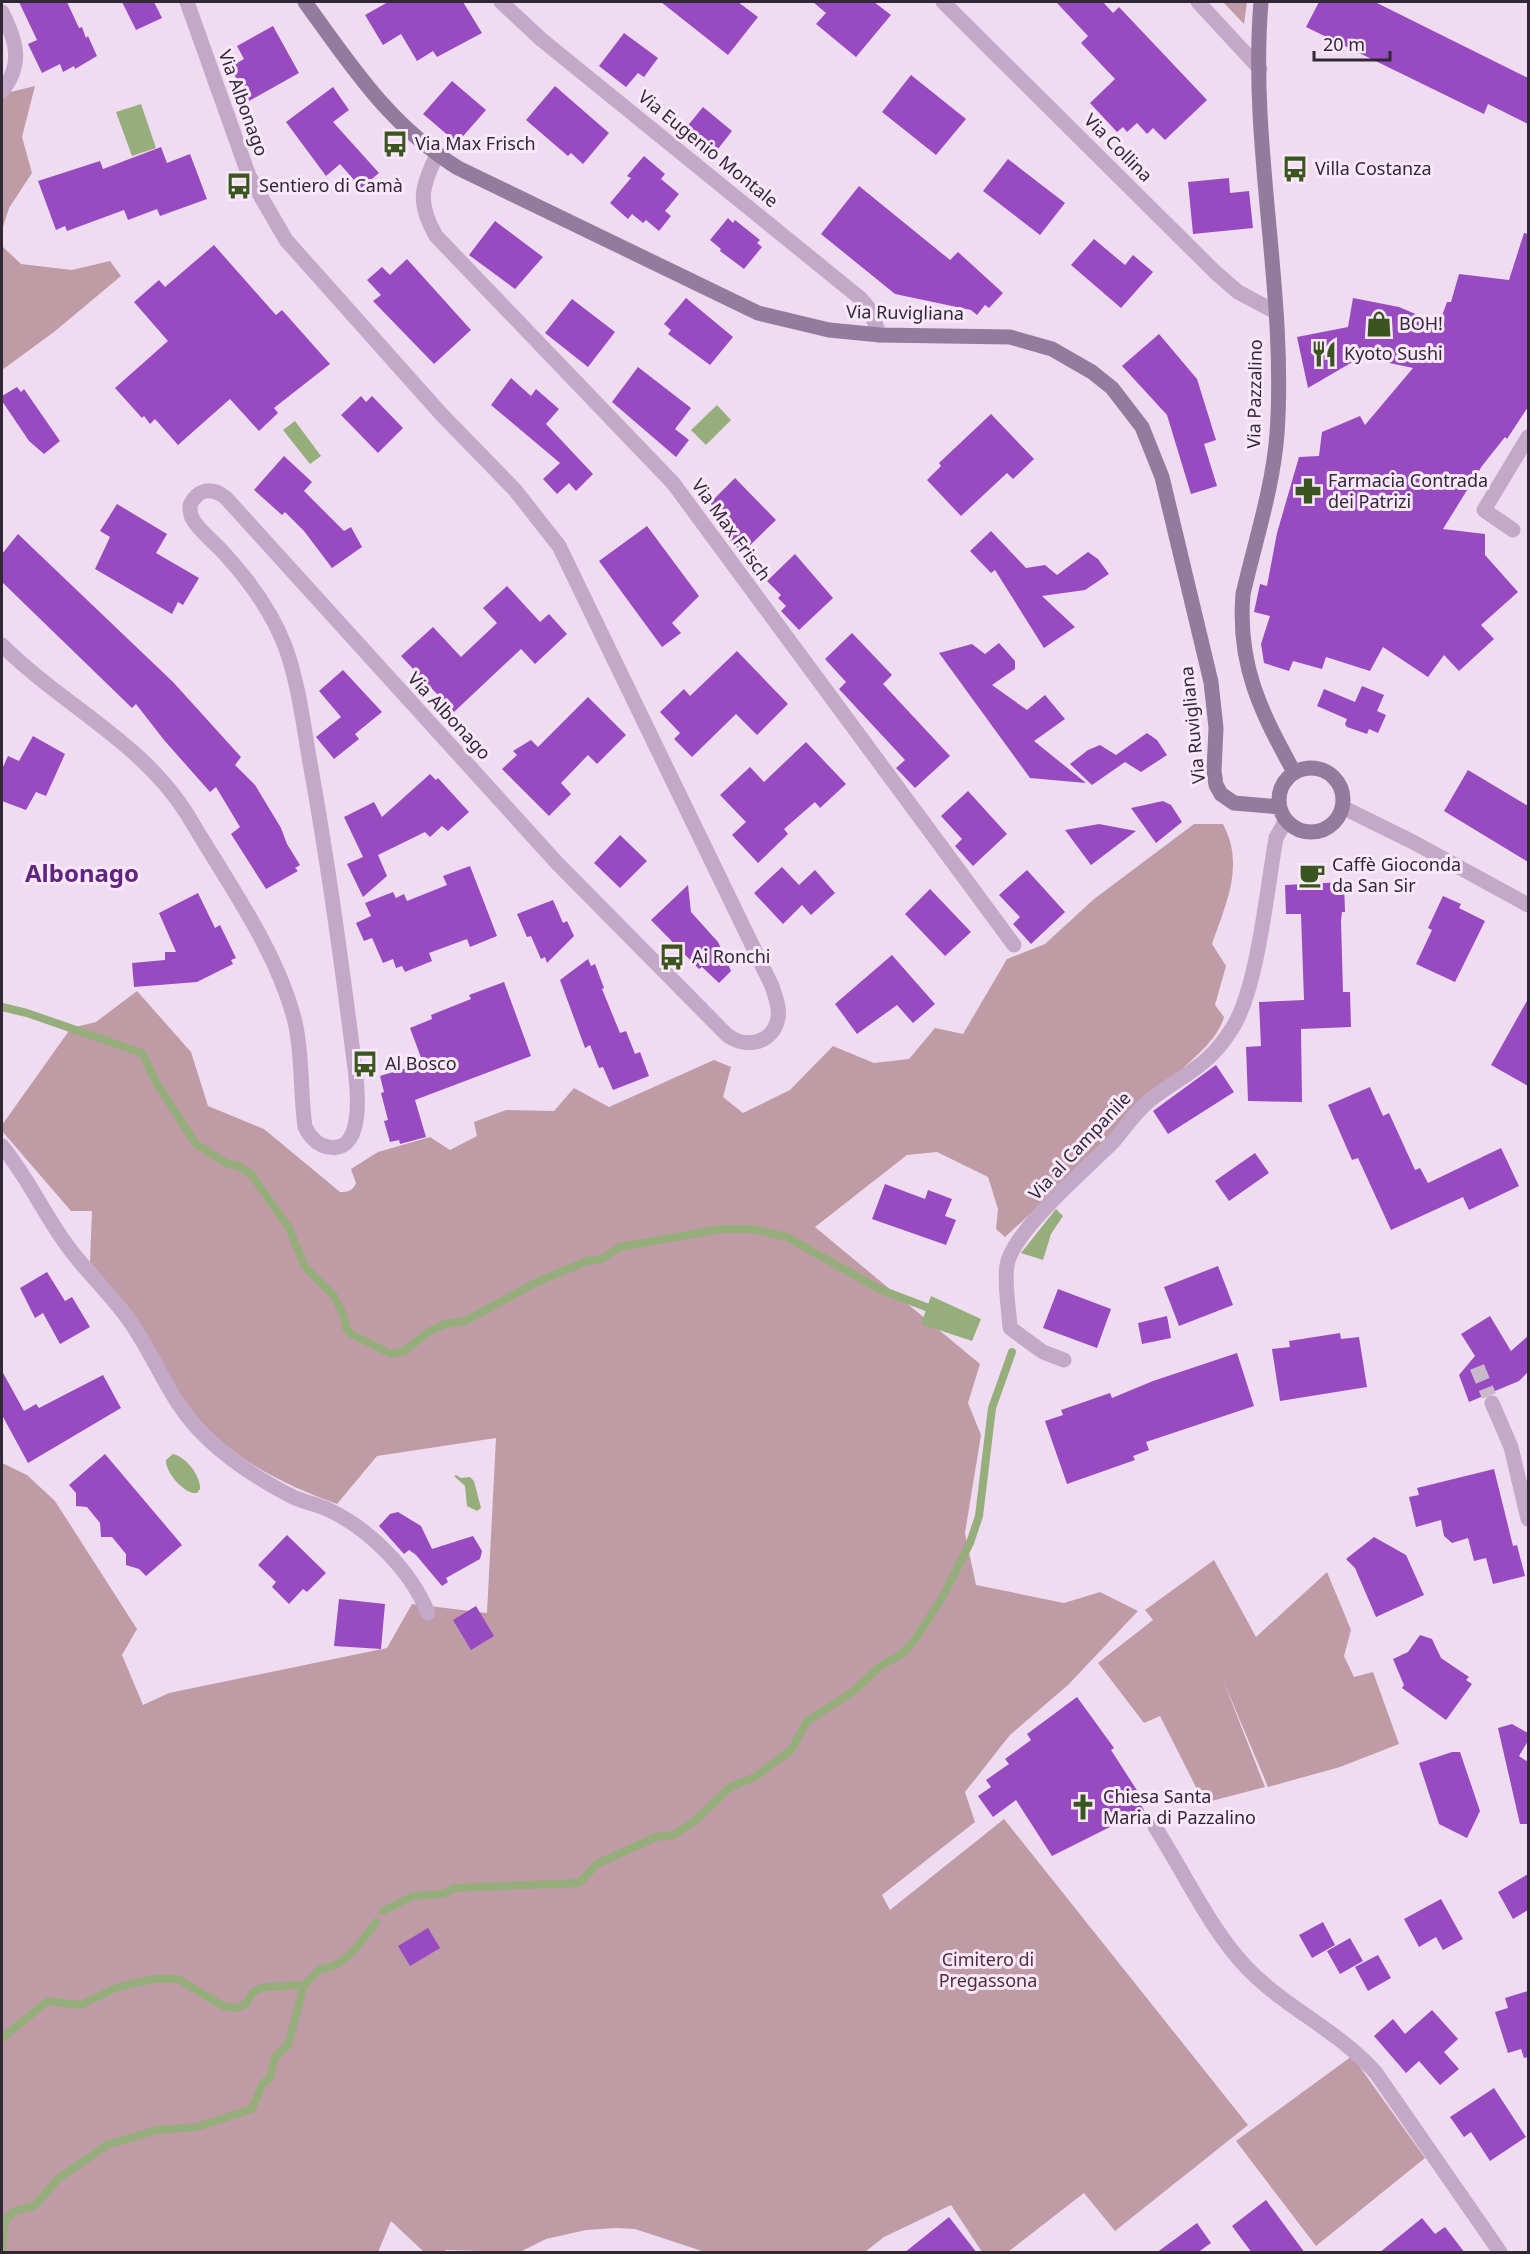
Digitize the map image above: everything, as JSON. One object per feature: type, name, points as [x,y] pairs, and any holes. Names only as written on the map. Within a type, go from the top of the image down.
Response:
[{"type":"main road","name":"Via Ruvigliana","points":[[305,2],[366,87],[399,123],[436,154],[458,168],[731,302],[794,323],[880,335],[974,334],[1010,337],[1032,342],[1073,360],[1112,388],[1129,409],[1153,450],[1162,477],[1205,651],[1214,706],[1216,785],[1221,794],[1234,803],[1283,814]]},
{"type":"main road","name":"Via Pazzalino","points":[[1261,2],[1261,134],[1274,311],[1277,435],[1243,594],[1242,644],[1257,701],[1294,772]]},
{"type":"main road","points":[[1312,768],[1330,774],[1341,789],[1342,807],[1338,816],[1323,830],[1303,830],[1283,814],[1281,788],[1294,772],[1312,768]]},
{"type":"street","name":"Via Albonago","points":[[2,645],[35,675],[137,753],[174,793],[270,954],[284,985],[299,1044],[305,1127],[309,1135],[322,1145],[338,1147],[345,1143],[355,1130],[357,1107],[350,1025],[317,806],[296,688],[285,646],[264,606],[224,554],[192,518],[190,505],[194,498],[206,490],[218,492],[226,498],[557,863],[727,1035],[740,1043],[757,1043],[765,1038],[776,1025],[779,1011],[772,986],[559,546],[515,490],[442,415],[286,240],[249,176],[187,2]]},
{"type":"street","name":"Via Eugenio Montale","points":[[501,2],[542,40],[860,298],[868,307],[880,335]]},
{"type":"street","name":"Via Collina","points":[[943,2],[1215,272],[1238,292],[1274,311]]},
{"type":"street","points":[[1198,2],[1260,69]]},
{"type":"street","points":[[2,12],[14,37],[17,54],[9,81],[2,91]]},
{"type":"street","name":"Via Max Frisch","points":[[436,154],[422,192],[428,223],[436,236],[673,483],[1014,945]]},
{"type":"street","points":[[1513,530],[1484,510],[1528,437]]},
{"type":"street","points":[[1342,807],[1413,842],[1528,905]]},
{"type":"street","name":"Via al Campanile","points":[[1064,1360],[1042,1352],[1010,1328],[1007,1266],[1012,1252],[1032,1224],[1114,1140],[1142,1107],[1204,1064],[1234,1026],[1241,1012],[1252,971],[1276,838],[1283,814]]},
{"type":"street","points":[[2,1146],[64,1242],[133,1325],[171,1396],[187,1419],[234,1460],[292,1496],[330,1510],[364,1534],[392,1558],[410,1580],[421,1595],[428,1613]]},
{"type":"street","points":[[1492,1403],[1511,1446],[1528,1519]]},
{"type":"street","points":[[1155,1827],[1238,1959],[1268,1987],[1351,2048],[1376,2073],[1500,2253]]},
{"type":"green space","points":[[1223,2],[1247,2],[1244,24]]},
{"type":"green space","points":[[35,86],[22,137],[32,173],[9,208],[2,230],[2,94]]},
{"type":"green space","points":[[2,246],[21,264],[72,270],[110,261],[121,276],[54,332],[2,370]]},
{"type":"green space","name":"Cimitero di Pregassona","points":[[1194,824],[1223,824],[1233,855],[1231,884],[1212,944],[1226,966],[1215,1005],[1224,1017],[1216,1034],[1203,1049],[1005,1237],[996,1229],[998,1209],[988,1177],[937,1152],[907,1155],[815,1227],[980,1364],[968,1403],[981,1435],[965,1533],[976,1585],[1064,1603],[1100,1592],[1138,1611],[1068,1685],[1010,1735],[965,1792],[975,1822],[882,1895],[890,1910],[1004,1819],[1248,2125],[1115,2231],[1084,2193],[1008,2252],[982,2252],[951,2205],[884,2237],[865,2252],[705,2252],[635,2229],[616,2228],[586,2230],[546,2239],[520,2252],[446,2250],[424,2252],[391,2221],[378,2252],[2,2252],[2,1463],[27,1475],[55,1501],[137,1629],[122,1655],[143,1705],[169,1693],[387,1648],[412,1604],[487,1613],[496,1438],[377,1456],[337,1504],[278,1479],[240,1456],[207,1428],[185,1402],[134,1315],[90,1262],[92,1211],[71,1211],[2,1131],[2,1125],[71,1028],[96,1022],[137,991],[191,1052],[208,1106],[264,1129],[340,1192],[345,1192],[352,1189],[356,1183],[351,1169],[378,1152],[430,1137],[450,1150],[477,1136],[474,1122],[506,1110],[554,1111],[574,1088],[609,1107],[714,1060],[731,1067],[723,1097],[743,1113],[790,1090],[833,1046],[874,1063],[909,1059],[935,1028],[963,1034],[1007,959],[1045,944],[1094,899]]},
{"type":"green space","points":[[1214,1560],[1256,1637],[1327,1572],[1351,1630],[1344,1656],[1354,1677],[1373,1672],[1399,1744],[1340,1767],[1268,1787],[1223,1680],[1265,1787],[1204,1803],[1160,1716],[1144,1723],[1098,1663],[1153,1620],[1145,1610]]},
{"type":"green space","points":[[1352,2056],[1425,2158],[1316,2246],[1236,2141]]},
{"type":"shaded area","points":[[141,104],[156,148],[132,156],[116,112]]},
{"type":"shaded area","points":[[717,405],[731,420],[706,445],[691,430]]},
{"type":"shaded area","points":[[295,421],[321,456],[310,464],[283,430]]},
{"type":"shaded area","points":[[1056,1209],[1063,1216],[1051,1234],[1043,1260],[1021,1253]]},
{"type":"shaded area","points":[[931,1296],[981,1319],[972,1341],[921,1324]]},
{"type":"shaded area","points":[[173,1454],[188,1463],[195,1473],[200,1484],[197,1493],[192,1493],[182,1487],[172,1476],[166,1460]]},
{"type":"shaded area","points":[[454,1476],[461,1478],[470,1477],[474,1481],[481,1508],[477,1511],[467,1506],[465,1486]]},
{"type":"building","points":[[19,2],[67,2],[79,28],[82,27],[86,38],[88,36],[97,56],[75,69],[74,66],[63,72],[60,64],[42,73],[28,44],[37,40]]},
{"type":"building","points":[[122,2],[154,2],[162,18],[136,30]]},
{"type":"building","points":[[388,2],[463,2],[482,33],[437,57],[433,51],[417,61],[401,34],[383,45],[365,15]]},
{"type":"building","points":[[661,2],[738,2],[758,17],[728,55]]},
{"type":"building","points":[[813,2],[874,2],[891,15],[856,57],[816,24],[826,13]]},
{"type":"building","points":[[1056,2],[1103,2],[1113,13],[1119,7],[1207,100],[1165,140],[1153,128],[1147,134],[1137,123],[1127,132],[1123,127],[1117,132],[1090,103],[1115,79],[1081,43],[1088,36]]},
{"type":"building","points":[[1319,2],[1375,2],[1528,78],[1528,124],[1488,104],[1484,114],[1306,27]]},
{"type":"building","points":[[273,26],[299,73],[249,101],[230,67],[244,59],[237,46]]},
{"type":"building","points":[[624,33],[658,58],[644,77],[638,73],[626,87],[599,66]]},
{"type":"building","points":[[911,75],[966,119],[936,155],[882,112]]},
{"type":"building","points":[[452,81],[486,110],[457,143],[423,114]]},
{"type":"building","points":[[555,86],[609,133],[583,164],[571,153],[568,156],[526,120]]},
{"type":"building","points":[[333,87],[349,110],[333,122],[379,173],[361,188],[340,164],[326,176],[286,122]]},
{"type":"building","points":[[703,107],[732,131],[711,158],[681,134]]},
{"type":"building","points":[[161,147],[167,163],[190,154],[207,199],[160,216],[157,209],[128,220],[124,210],[67,231],[65,226],[56,230],[38,181],[100,161],[103,169]]},
{"type":"building","points":[[644,156],[665,174],[661,179],[679,194],[665,211],[671,216],[659,231],[646,220],[643,223],[632,214],[628,219],[610,203],[631,178],[627,176]]},
{"type":"building","points":[[1008,159],[1065,203],[1040,235],[983,191]]},
{"type":"building","points":[[1229,178],[1230,193],[1249,191],[1253,228],[1193,234],[1188,182]]},
{"type":"building","points":[[859,186],[950,260],[958,252],[1003,293],[989,308],[985,305],[977,315],[971,310],[895,294],[821,234]]},
{"type":"building","points":[[728,218],[733,223],[735,220],[760,240],[757,243],[762,247],[744,269],[720,251],[721,249],[710,240]]},
{"type":"building","points":[[495,221],[543,257],[515,289],[469,255]]},
{"type":"building","points":[[1524,233],[1528,234],[1528,407],[1507,439],[1505,437],[1482,466],[1443,529],[1485,534],[1485,555],[1518,592],[1481,625],[1494,639],[1459,671],[1444,655],[1428,677],[1383,647],[1370,671],[1326,657],[1322,669],[1293,661],[1289,671],[1264,663],[1261,644],[1270,616],[1254,612],[1260,584],[1267,586],[1277,533],[1299,457],[1319,456],[1322,432],[1360,416],[1365,425],[1413,368],[1361,357],[1308,388],[1297,337],[1348,327],[1353,298],[1399,307],[1439,324],[1447,302],[1451,302],[1459,274],[1509,280]]},
{"type":"building","points":[[1094,239],[1125,265],[1133,255],[1153,272],[1121,308],[1071,265]]},
{"type":"building","points":[[214,245],[276,315],[282,310],[330,364],[274,408],[278,413],[259,431],[230,399],[178,445],[155,419],[150,424],[144,416],[142,418],[115,388],[168,341],[134,302],[159,280],[165,287]]},
{"type":"building","points":[[407,259],[471,330],[434,364],[373,301],[381,295],[367,280],[382,267],[390,275]]},
{"type":"building","points":[[686,298],[733,337],[710,365],[668,334],[671,330],[664,324]]},
{"type":"building","points":[[572,299],[615,332],[588,367],[545,333]]},
{"type":"building","points":[[1159,334],[1197,379],[1216,440],[1204,444],[1217,486],[1191,494],[1167,415],[1122,366]]},
{"type":"building","points":[[638,367],[691,408],[675,429],[689,440],[676,457],[612,402]]},
{"type":"building","points":[[511,378],[531,396],[536,389],[559,409],[546,424],[593,474],[576,491],[569,483],[557,494],[543,479],[560,463],[491,405]]},
{"type":"building","points":[[17,387],[21,392],[24,389],[60,441],[44,454],[29,441],[2,401],[2,396]]},
{"type":"building","points":[[361,396],[366,402],[372,396],[403,428],[378,453],[341,415]]},
{"type":"building","points":[[991,414],[1034,459],[1013,479],[1007,473],[961,516],[927,480],[941,466],[939,463]]},
{"type":"building","points":[[284,456],[312,482],[304,491],[344,531],[351,527],[362,547],[332,568],[304,531],[285,512],[282,515],[254,490]]},
{"type":"building","points":[[735,478],[776,520],[742,553],[723,533],[731,525],[710,503]]},
{"type":"building","points":[[117,504],[167,534],[156,553],[199,578],[183,605],[178,602],[172,614],[95,569],[110,537],[100,531]]},
{"type":"building","points":[[647,526],[699,596],[672,623],[681,633],[662,647],[599,561]]},
{"type":"building","points":[[991,531],[1026,568],[1045,565],[1057,575],[1088,552],[1098,559],[1109,574],[1085,590],[1042,596],[1075,627],[1044,648],[995,570],[991,573],[970,551]]},
{"type":"building","points":[[18,534],[173,682],[241,757],[235,765],[255,785],[281,828],[287,844],[300,865],[295,868],[298,871],[266,889],[231,834],[240,827],[216,787],[210,792],[136,704],[132,708],[2,582],[2,554]]},
{"type":"building","points":[[795,554],[833,598],[799,630],[781,611],[786,606],[778,598],[781,595],[767,581]]},
{"type":"building","points":[[507,586],[540,622],[549,614],[567,634],[535,664],[521,649],[454,712],[401,656],[433,627],[461,657],[497,623],[483,608]]},
{"type":"building","points":[[852,633],[892,675],[883,684],[950,756],[915,788],[896,768],[905,760],[839,689],[846,682],[825,659]]},
{"type":"building","points":[[999,643],[1015,661],[1015,669],[992,685],[1027,710],[1045,695],[1065,719],[1034,741],[1086,783],[1030,778],[939,653],[972,644],[985,654]]},
{"type":"building","points":[[737,651],[788,704],[757,735],[736,714],[692,757],[674,739],[680,733],[660,712],[684,689],[690,696]]},
{"type":"building","points":[[343,670],[382,712],[355,734],[359,739],[334,759],[316,737],[341,717],[319,691]]},
{"type":"building","points":[[1362,686],[1384,695],[1377,711],[1386,715],[1378,733],[1369,729],[1367,734],[1347,727],[1345,724],[1347,719],[1317,706],[1324,689],[1355,702]]},
{"type":"building","points":[[588,697],[626,735],[597,764],[588,755],[561,783],[571,794],[549,816],[502,769],[517,755],[513,751],[531,740],[538,747]]},
{"type":"building","points":[[1147,733],[1157,740],[1167,755],[1141,772],[1125,762],[1092,785],[1070,764],[1088,750],[1100,745],[1116,755]]},
{"type":"building","points":[[33,736],[65,754],[46,796],[36,792],[26,810],[2,801],[2,769],[8,756],[19,761]]},
{"type":"building","points":[[806,742],[846,784],[820,808],[815,802],[784,829],[788,834],[758,863],[732,835],[746,822],[720,795],[750,767],[764,782]]},
{"type":"building","points":[[1468,770],[1528,806],[1528,862],[1444,811]]},
{"type":"building","points":[[430,774],[436,780],[438,778],[469,812],[448,831],[442,826],[430,837],[425,832],[378,855],[387,876],[363,897],[347,864],[363,857],[344,817],[374,802],[382,817]]},
{"type":"building","points":[[968,791],[1007,834],[973,866],[955,846],[962,839],[941,816]]},
{"type":"building","points":[[1163,801],[1171,805],[1182,822],[1156,843],[1131,808]]},
{"type":"building","points":[[1099,824],[1136,831],[1091,865],[1065,830]]},
{"type":"building","points":[[620,835],[647,861],[620,888],[594,863]]},
{"type":"building","points":[[470,866],[497,936],[470,947],[467,939],[429,953],[432,961],[405,972],[402,966],[396,968],[393,959],[383,963],[372,938],[364,941],[356,923],[371,916],[365,903],[393,892],[396,898],[404,894],[407,901],[447,885],[443,876]]},
{"type":"building","points":[[782,867],[799,885],[815,870],[835,893],[811,915],[802,905],[783,924],[754,893]]},
{"type":"building","points":[[1027,870],[1065,912],[1031,944],[1013,924],[1020,917],[999,895]]},
{"type":"building","points":[[1344,882],[1345,912],[1342,912],[1341,921],[1343,992],[1350,992],[1351,1027],[1301,1029],[1302,1102],[1248,1101],[1246,1047],[1261,1046],[1259,1002],[1304,1000],[1301,914],[1286,914],[1285,885]]},
{"type":"building","points":[[688,885],[691,912],[718,942],[731,971],[719,983],[702,967],[699,969],[651,920]]},
{"type":"building","points":[[930,889],[971,932],[945,956],[905,914]]},
{"type":"building","points":[[198,893],[215,928],[220,925],[236,958],[231,960],[233,964],[197,982],[134,987],[132,963],[165,960],[165,952],[176,952],[159,913]]},
{"type":"building","points":[[1443,896],[1461,904],[1459,908],[1485,921],[1455,982],[1416,964],[1432,930],[1428,928]]},
{"type":"building","points":[[553,900],[563,923],[567,921],[574,936],[547,963],[545,957],[541,959],[531,936],[527,937],[517,914]]},
{"type":"building","points":[[892,955],[935,1004],[913,1023],[897,1005],[857,1034],[835,1004]]},
{"type":"building","points":[[588,959],[591,966],[595,964],[604,988],[602,989],[620,1033],[626,1031],[635,1054],[640,1052],[649,1076],[613,1090],[603,1067],[599,1068],[590,1045],[585,1048],[560,980]]},
{"type":"building","points":[[504,982],[531,1056],[415,1100],[426,1137],[400,1144],[399,1140],[390,1142],[384,1121],[388,1120],[381,1093],[384,1092],[380,1076],[423,1063],[410,1028],[432,1019],[431,1015],[471,999],[469,995]]},
{"type":"building","points":[[1528,999],[1528,1086],[1491,1065]]},
{"type":"building","points":[[1216,1065],[1234,1092],[1168,1134],[1153,1111]]},
{"type":"building","points":[[1370,1087],[1383,1116],[1389,1113],[1415,1170],[1420,1168],[1428,1183],[1501,1148],[1519,1186],[1469,1210],[1463,1197],[1391,1230],[1358,1158],[1352,1160],[1328,1105]]},
{"type":"building","points":[[1255,1153],[1269,1173],[1229,1201],[1215,1181]]},
{"type":"building","points":[[885,1184],[925,1199],[928,1190],[952,1199],[945,1216],[956,1220],[946,1245],[872,1219]]},
{"type":"building","points":[[1218,1266],[1233,1305],[1179,1326],[1164,1287]]},
{"type":"building","points":[[47,1272],[65,1301],[72,1297],[90,1327],[60,1344],[43,1313],[35,1318],[20,1288]]},
{"type":"building","points":[[1058,1289],[1111,1309],[1097,1348],[1043,1328]]},
{"type":"building","points":[[1167,1316],[1171,1338],[1142,1344],[1138,1323]]},
{"type":"building","points":[[1490,1316],[1511,1351],[1528,1336],[1528,1372],[1519,1381],[1469,1402],[1459,1375],[1475,1356],[1461,1334]]},
{"type":"building","points":[[1340,1333],[1341,1339],[1359,1337],[1367,1387],[1280,1401],[1272,1349],[1290,1347],[1289,1341]]},
{"type":"building","points":[[1237,1353],[1254,1406],[1146,1442],[1149,1450],[1133,1456],[1135,1460],[1067,1484],[1045,1421],[1063,1415],[1061,1410],[1110,1393],[1112,1398],[1153,1381]]},
{"type":"building","points":[[2,1371],[24,1411],[36,1404],[39,1408],[103,1375],[121,1408],[28,1463],[2,1415]]},
{"type":"building","points":[[105,1454],[182,1545],[146,1576],[139,1569],[126,1565],[126,1554],[112,1537],[101,1537],[100,1523],[87,1507],[76,1506],[76,1493],[69,1485]]},
{"type":"building","points":[[1494,1469],[1513,1546],[1517,1545],[1525,1576],[1493,1584],[1486,1558],[1474,1561],[1468,1538],[1452,1543],[1444,1536],[1441,1520],[1416,1527],[1409,1497],[1419,1495],[1417,1488]]},
{"type":"building","points":[[398,1512],[421,1526],[432,1549],[473,1536],[482,1551],[480,1559],[446,1578],[448,1582],[442,1586],[416,1555],[409,1550],[404,1554],[379,1526],[390,1514]]},
{"type":"building","points":[[287,1535],[326,1573],[307,1592],[303,1589],[289,1604],[272,1587],[276,1582],[258,1565]]},
{"type":"building","points":[[1374,1537],[1406,1555],[1424,1595],[1376,1617],[1355,1568],[1346,1559]]},
{"type":"building","points":[[339,1599],[385,1604],[381,1649],[334,1646]]},
{"type":"building","points":[[476,1606],[494,1636],[471,1650],[453,1620]]},
{"type":"building","points":[[1420,1635],[1432,1639],[1441,1658],[1469,1677],[1466,1680],[1472,1684],[1446,1720],[1402,1688],[1404,1685],[1393,1659],[1408,1652]]},
{"type":"building","points":[[1077,1697],[1114,1748],[1111,1750],[1140,1795],[1136,1797],[1144,1810],[1052,1856],[1016,1800],[993,1817],[978,1796],[991,1787],[986,1780],[1009,1764],[1005,1759],[1031,1740],[1027,1734]]},
{"type":"building","points":[[1512,1724],[1528,1733],[1528,1741],[1519,1756],[1528,1762],[1528,1824],[1520,1824],[1498,1728]]},
{"type":"building","points":[[1452,1752],[1460,1752],[1480,1811],[1467,1838],[1439,1824],[1419,1763]]},
{"type":"building","points":[[1528,1874],[1528,1910],[1513,1919],[1498,1892]]},
{"type":"building","points":[[1441,1899],[1463,1939],[1443,1950],[1436,1937],[1419,1947],[1404,1919]]},
{"type":"building","points":[[1323,1922],[1335,1945],[1312,1958],[1299,1935]]},
{"type":"building","points":[[428,1928],[440,1948],[410,1966],[398,1946]]},
{"type":"building","points":[[1350,1938],[1363,1961],[1340,1974],[1327,1951]]},
{"type":"building","points":[[1378,1955],[1391,1978],[1368,1991],[1355,1967]]},
{"type":"building","points":[[1528,1991],[1528,2057],[1524,2058],[1521,2049],[1508,2053],[1495,2012],[1508,2008],[1505,1998]]},
{"type":"building","points":[[1432,2010],[1458,2039],[1444,2052],[1459,2069],[1440,2085],[1419,2061],[1406,2073],[1374,2036],[1393,2019],[1405,2034]]},
{"type":"building","points":[[1494,2088],[1526,2137],[1490,2161],[1471,2132],[1464,2137],[1450,2117]]},
{"type":"building","points":[[1266,2200],[1305,2253],[1252,2253],[1232,2226]]},
{"type":"building","points":[[949,2217],[977,2253],[904,2253]]},
{"type":"building","points":[[1422,2218],[1435,2234],[1445,2227],[1465,2253],[1379,2253]]},
{"type":"building","points":[[1197,2223],[1211,2243],[1197,2253],[1156,2253]]},
{"type":"waterway","points":[[2,1007],[27,1013],[142,1053],[156,1082],[196,1144],[226,1163],[238,1166],[251,1174],[289,1228],[305,1267],[334,1296],[344,1316],[346,1328],[351,1334],[391,1354],[404,1351],[430,1331],[446,1324],[465,1321],[537,1282],[587,1261],[602,1259],[620,1247],[721,1229],[752,1229],[787,1237],[879,1289],[934,1310]]},
{"type":"waterway","points":[[383,1911],[413,1896],[442,1894],[455,1888],[579,1883],[597,1864],[656,1837],[674,1835],[696,1820],[730,1787],[755,1777],[791,1750],[807,1721],[854,1691],[879,1667],[903,1653],[916,1638],[942,1598],[970,1543],[979,1516],[992,1408],[1012,1352]]},
{"type":"waterway","points":[[2,2252],[4,2222],[14,2211],[34,2206],[59,2178],[107,2145],[157,2130],[197,2127],[252,2109],[263,2083],[270,2078],[275,2057],[288,2045],[304,1985],[320,1969],[330,1967],[346,1958],[376,1922]]},
{"type":"waterway","points":[[2,2038],[48,2001],[80,2005],[118,1987],[153,1979],[178,1979],[223,2006],[236,2008],[246,2004],[253,1992],[264,1987],[304,1985]]},
{"type":"tunnel","points":[[1477,1367],[1489,1396]]},
{"type":"place","name":"Via Max Frisch","points":[[395,144]]},
{"type":"place","name":"Villa Costanza","points":[[1295,169]]},
{"type":"place","name":"Sentiero di Camà","points":[[239,186]]},
{"type":"place","name":"BOH!","points":[[1379,324]]},
{"type":"place","name":"Kyoto Sushi","points":[[1324,354]]},
{"type":"place","name":"Farmacia Contrada dei Patrizi","points":[[1308,491]]},
{"type":"place","name":"Caffè Gioconda da San Sir","points":[[1312,875]]},
{"type":"place","name":"Ai Ronchi","points":[[672,957]]},
{"type":"place","name":"Al Bosco","points":[[365,1064]]},
{"type":"place","name":"Chiesa Santa Maria di Pazzalino","points":[[1083,1807]]},
{"type":"district","name":"Albonago","points":[[82,874]]}]
